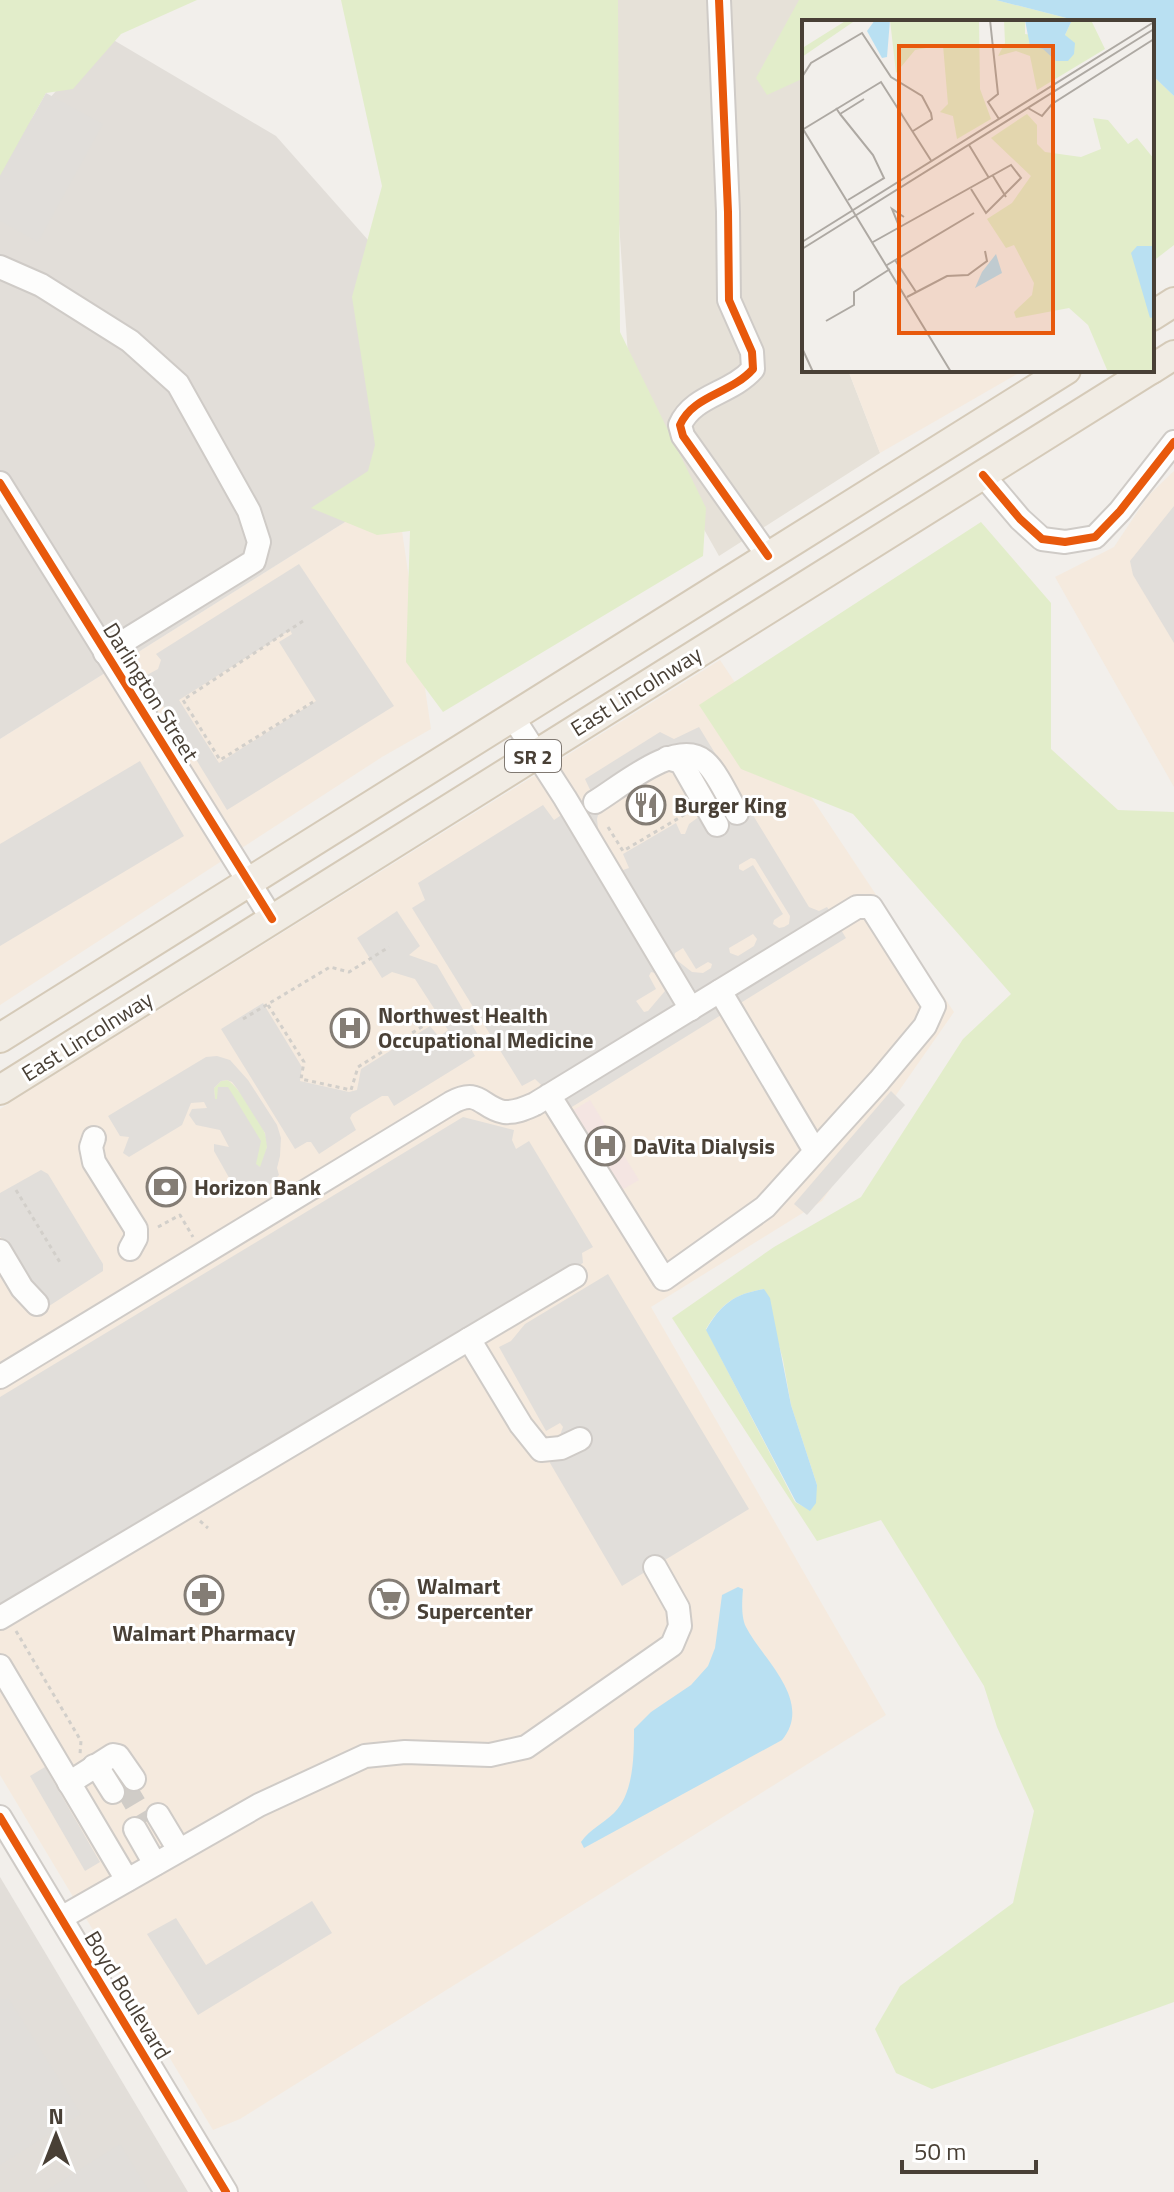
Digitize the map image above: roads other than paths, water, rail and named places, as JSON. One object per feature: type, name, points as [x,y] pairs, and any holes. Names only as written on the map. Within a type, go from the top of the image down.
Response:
[{"type":"main road","points":[[1154,315],[1174,302]]},
{"type":"main road","name":"East Lincolnway","points":[[1154,368],[1174,355]]},
{"type":"main road","name":"East Lincolnway","points":[[0,1038],[1063,372]]},
{"type":"main road","name":"East Lincolnway","points":[[0,1090],[1148,372]]},
{"type":"main road","points":[[957,438],[983,475]]},
{"type":"main road","points":[[33,1017],[57,1054]]},
{"type":"street","points":[[719,0],[729,300],[752,352],[753,369],[742,381],[687,409],[680,425],[683,436],[768,556]]},
{"type":"street","points":[[0,267],[41,285],[130,341],[178,384],[249,511],[259,542],[254,561],[105,653]]},
{"type":"street","points":[[983,475],[1020,519],[1042,539],[1065,542],[1095,537],[1120,511],[1174,442]]},
{"type":"street","name":"Darlington Street","points":[[0,483],[272,919]]},
{"type":"street","points":[[512,716],[538,753],[691,1009]]},
{"type":"street","points":[[595,802],[667,758],[693,754],[706,762],[737,813]]},
{"type":"street","points":[[667,758],[681,762],[717,825]]},
{"type":"street","points":[[0,1376],[461,1097],[472,1096],[503,1112],[520,1111],[857,907],[871,907],[934,1006],[925,1026],[765,1207],[664,1279],[549,1095]]},
{"type":"street","points":[[720,991],[815,1151]]},
{"type":"street","points":[[94,1138],[91,1147],[94,1162],[136,1229],[136,1238],[130,1249]]},
{"type":"street","points":[[0,1251],[22,1288],[37,1304]]},
{"type":"street","points":[[7,1623],[575,1276]]},
{"type":"street","points":[[469,1339],[521,1425],[541,1450],[561,1448],[580,1439]]},
{"type":"street","points":[[61,1918],[259,1805],[365,1756],[405,1752],[490,1755],[526,1747],[672,1645],[680,1626],[678,1608],[655,1567]]},
{"type":"street","points":[[0,1666],[127,1880]]},
{"type":"street","points":[[69,1783],[92,1761],[124,1785]]},
{"type":"street","name":"Boyd Boulevard","points":[[0,1817],[226,2192]]},
{"type":"street","points":[[146,1822],[167,1857]]},
{"type":"water","points":[[996,0],[1174,0],[1174,96],[1154,77],[1154,20],[1074,20]]},
{"type":"water","points":[[764,1289],[770,1298],[791,1405],[817,1485],[816,1503],[810,1511],[796,1502],[706,1330],[729,1302]]},
{"type":"water","points":[[738,1587],[743,1589],[746,1627],[789,1696],[792,1711],[790,1725],[782,1740],[584,1848],[581,1842],[614,1813],[626,1795],[632,1773],[634,1729],[651,1712],[691,1685],[708,1666],[715,1648],[722,1595]]},
{"type":"tunnel","points":[[124,1785],[146,1822]]},
{"type":"place","name":"Burger King","points":[[646,805]]},
{"type":"place","name":"Northwest Health Occupational Medicine","points":[[350,1028]]},
{"type":"place","name":"DaVita Dialysis","points":[[605,1146]]},
{"type":"place","name":"Horizon Bank","points":[[166,1187]]},
{"type":"place","name":"Walmart Pharmacy","points":[[204,1595]]},
{"type":"place","name":"Walmart Supercenter","points":[[389,1599]]}]
